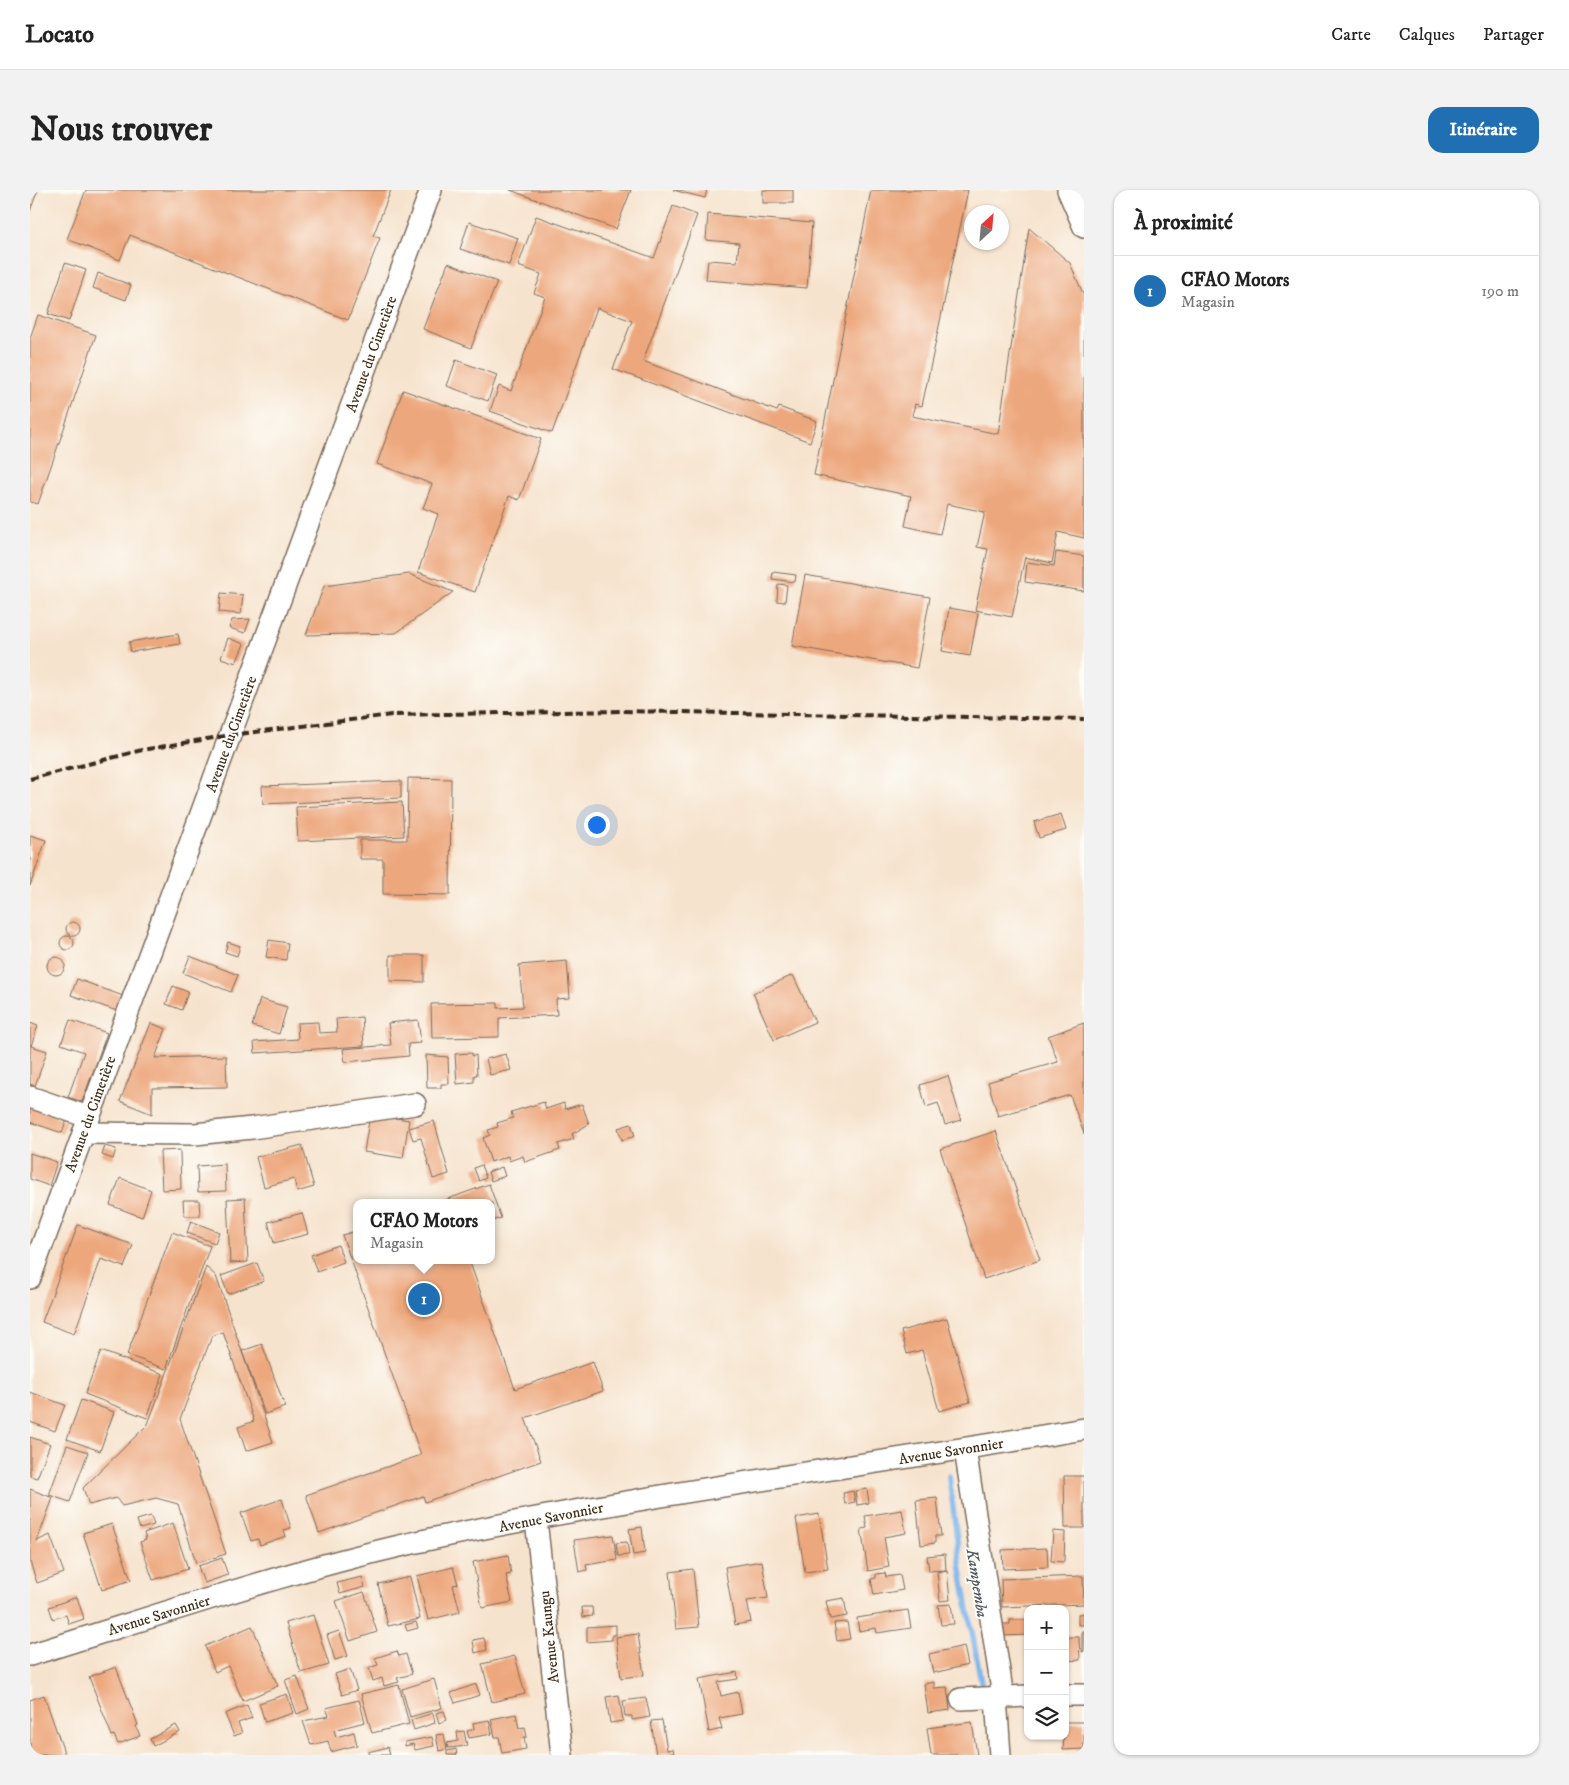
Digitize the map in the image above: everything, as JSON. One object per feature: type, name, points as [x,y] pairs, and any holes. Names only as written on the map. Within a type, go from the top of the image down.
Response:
[{"type":"street","name":"Avenue du Cimetière","points":[[31,1275],[431,190]]},
{"type":"street","points":[[1068,190],[1084,227]]},
{"type":"street","points":[[30,1097],[86,1124],[196,1134],[415,1104]]},
{"type":"street","name":"Avenue Savonnier","points":[[30,1655],[315,1568],[430,1539],[645,1500],[1084,1429]]},
{"type":"street","points":[[965,1449],[983,1698],[1000,1755]]},
{"type":"street","name":"Avenue Kaungu","points":[[536,1520],[562,1755]]},
{"type":"street","points":[[1069,1696],[1084,1695]]},
{"type":"street","points":[[983,1698],[1024,1696]]},
{"type":"building","points":[[30,190],[38,190],[30,211]]},
{"type":"building","points":[[86,190],[391,190],[373,236],[380,238],[348,320],[130,235],[120,260],[67,239]]},
{"type":"building","points":[[510,190],[631,190],[616,229]]},
{"type":"building","points":[[673,190],[707,190],[705,198]]},
{"type":"building","points":[[763,190],[793,190],[793,203],[763,203]]},
{"type":"building","points":[[871,190],[968,190],[922,406],[915,404],[912,416],[998,434],[1029,228],[1070,263],[1084,296],[1084,538],[1058,532],[1052,563],[1025,557],[1012,617],[975,610],[988,549],[977,547],[985,512],[947,504],[940,534],[905,526],[911,496],[814,475]]},
{"type":"building","points":[[673,206],[697,215],[643,361],[777,411],[779,407],[817,421],[810,442],[613,369],[632,321],[597,308],[552,433],[490,411],[499,386],[511,391],[545,297],[534,293],[541,274],[518,266],[536,216],[654,258]]},
{"type":"building","points":[[708,214],[812,223],[807,288],[706,280],[708,260],[737,262],[739,243],[706,240]]},
{"type":"building","points":[[469,222],[518,238],[509,265],[460,249]]},
{"type":"building","points":[[65,263],[86,270],[69,321],[48,314]]},
{"type":"building","points":[[448,263],[497,282],[471,348],[423,329]]},
{"type":"building","points":[[98,273],[131,285],[126,300],[93,288]]},
{"type":"building","points":[[38,315],[96,335],[38,504],[30,502],[30,338]]},
{"type":"building","points":[[456,360],[497,375],[488,401],[447,386]]},
{"type":"building","points":[[403,390],[541,439],[519,500],[509,496],[475,592],[418,572],[438,514],[423,508],[432,484],[377,464]]},
{"type":"building","points":[[1056,552],[1084,556],[1084,591],[1025,582],[1027,562],[1054,566]]},
{"type":"building","points":[[773,572],[796,575],[795,582],[772,579]]},
{"type":"building","points":[[409,574],[453,592],[396,633],[306,635],[324,586]]},
{"type":"building","points":[[805,575],[930,597],[917,668],[792,646]]},
{"type":"building","points":[[778,584],[787,585],[785,602],[777,601]]},
{"type":"building","points":[[221,593],[243,595],[241,614],[219,612]]},
{"type":"building","points":[[949,608],[978,613],[970,656],[942,651]]},
{"type":"building","points":[[250,619],[245,633],[229,628],[232,620]]},
{"type":"building","points":[[178,634],[180,644],[131,652],[129,642]]},
{"type":"building","points":[[228,638],[244,644],[236,663],[221,658]]},
{"type":"building","points":[[408,778],[451,779],[450,895],[383,894],[383,859],[360,859],[360,840],[407,840]]},
{"type":"building","points":[[401,781],[401,798],[263,804],[262,786]]},
{"type":"building","points":[[402,802],[404,836],[298,841],[296,807]]},
{"type":"building","points":[[1061,814],[1066,830],[1039,838],[1034,822]]},
{"type":"building","points":[[30,835],[46,840],[30,886]]},
{"type":"building","points":[[73,922],[78,924],[80,929],[78,934],[73,936],[68,934],[66,929],[68,924]]},
{"type":"building","points":[[67,936],[72,938],[74,943],[72,948],[67,950],[62,948],[60,943],[62,938]]},
{"type":"building","points":[[269,940],[288,943],[286,960],[266,957]]},
{"type":"building","points":[[228,942],[240,946],[237,956],[225,952]]},
{"type":"building","points":[[390,955],[424,955],[424,982],[390,981]]},
{"type":"building","points":[[190,956],[238,975],[231,992],[183,973]]},
{"type":"building","points":[[56,957],[62,960],[65,966],[62,972],[56,975],[50,972],[47,966],[50,960]]},
{"type":"building","points":[[567,961],[570,998],[556,999],[557,1015],[499,1018],[499,1037],[432,1038],[431,1004],[498,1003],[498,1008],[523,1007],[519,965]]},
{"type":"building","points":[[793,975],[815,1022],[774,1040],[753,993]]},
{"type":"building","points":[[77,979],[123,996],[117,1011],[71,995]]},
{"type":"building","points":[[173,986],[188,992],[182,1010],[166,1004]]},
{"type":"building","points":[[260,999],[287,1007],[279,1034],[252,1026]]},
{"type":"building","points":[[362,1017],[364,1046],[255,1053],[254,1042],[298,1039],[297,1023],[318,1022],[319,1033],[337,1032],[336,1019]]},
{"type":"building","points":[[70,1020],[107,1033],[82,1102],[68,1097],[84,1052],[61,1044]]},
{"type":"building","points":[[418,1020],[421,1043],[408,1044],[409,1056],[345,1062],[343,1049],[391,1045],[388,1023]]},
{"type":"building","points":[[30,1023],[38,1026],[31,1046],[47,1051],[35,1086],[30,1084]]},
{"type":"building","points":[[151,1023],[166,1029],[155,1058],[226,1056],[227,1087],[152,1088],[152,1114],[120,1101]]},
{"type":"building","points":[[1084,1023],[1084,1134],[1070,1095],[998,1116],[988,1082],[1058,1062],[1048,1036]]},
{"type":"building","points":[[472,1053],[472,1056],[476,1055],[477,1075],[474,1075],[474,1082],[457,1084],[455,1054]]},
{"type":"building","points":[[506,1054],[511,1070],[490,1075],[486,1059]]},
{"type":"building","points":[[426,1055],[448,1057],[449,1084],[441,1084],[441,1088],[427,1088]]},
{"type":"building","points":[[948,1076],[961,1120],[945,1125],[938,1103],[926,1107],[920,1085]]},
{"type":"building","points":[[544,1102],[546,1109],[564,1103],[565,1109],[582,1104],[589,1124],[572,1134],[574,1139],[558,1144],[560,1150],[525,1162],[523,1156],[509,1161],[508,1156],[491,1162],[483,1138],[490,1135],[488,1130],[498,1127],[497,1123],[513,1118],[511,1112]]},
{"type":"building","points":[[30,1107],[67,1120],[62,1133],[30,1122]]},
{"type":"building","points":[[370,1114],[409,1120],[403,1158],[364,1152]]},
{"type":"building","points":[[434,1121],[449,1174],[433,1179],[421,1138],[413,1140],[409,1128]]},
{"type":"building","points":[[631,1124],[635,1136],[622,1140],[618,1128]]},
{"type":"building","points":[[996,1131],[1040,1260],[984,1279],[940,1149]]},
{"type":"building","points":[[302,1145],[314,1187],[297,1192],[294,1179],[264,1187],[256,1157]]},
{"type":"building","points":[[105,1146],[116,1149],[113,1159],[102,1155]]},
{"type":"building","points":[[180,1150],[181,1189],[162,1190],[160,1151]]},
{"type":"building","points":[[30,1153],[57,1162],[49,1186],[30,1179]]},
{"type":"building","points":[[225,1164],[226,1191],[198,1192],[197,1166]]},
{"type":"building","points":[[481,1165],[486,1178],[479,1181],[474,1168]]},
{"type":"building","points":[[502,1167],[505,1176],[491,1181],[488,1172]]},
{"type":"building","points":[[120,1178],[151,1190],[142,1217],[110,1205]]},
{"type":"building","points":[[489,1184],[494,1199],[448,1199]]},
{"type":"building","points":[[245,1198],[248,1262],[230,1263],[227,1199]]},
{"type":"building","points":[[183,1200],[199,1200],[200,1216],[184,1216]]},
{"type":"building","points":[[495,1201],[501,1218],[495,1220]]},
{"type":"building","points":[[302,1213],[308,1234],[274,1243],[268,1222]]},
{"type":"building","points":[[191,1221],[219,1232],[215,1243],[187,1233]]},
{"type":"building","points":[[78,1225],[133,1245],[124,1267],[101,1259],[74,1334],[42,1322]]},
{"type":"building","points":[[172,1232],[210,1246],[166,1369],[127,1355]]},
{"type":"building","points":[[353,1232],[353,1264],[470,1264],[515,1389],[593,1362],[603,1391],[525,1418],[541,1461],[425,1502],[423,1496],[319,1533],[306,1495],[421,1455],[342,1235]]},
{"type":"building","points":[[338,1245],[344,1262],[317,1272],[311,1255]]},
{"type":"building","points":[[257,1263],[264,1281],[228,1294],[221,1276]]},
{"type":"building","points":[[206,1267],[216,1276],[273,1442],[246,1451],[238,1427],[254,1421],[223,1332],[212,1336],[180,1419],[226,1554],[196,1563],[178,1504],[156,1498],[122,1506],[116,1498],[89,1505],[83,1488],[148,1424]]},
{"type":"building","points":[[947,1318],[970,1402],[939,1411],[922,1350],[907,1354],[901,1331]]},
{"type":"building","points":[[262,1344],[285,1407],[265,1414],[242,1351]]},
{"type":"building","points":[[101,1351],[163,1374],[147,1418],[85,1394]]},
{"type":"building","points":[[30,1392],[65,1405],[55,1431],[30,1422]]},
{"type":"building","points":[[81,1400],[114,1412],[100,1451],[67,1439]]},
{"type":"building","points":[[30,1437],[50,1444],[37,1478],[30,1476]]},
{"type":"building","points":[[67,1445],[88,1452],[70,1502],[49,1495]]},
{"type":"building","points":[[1064,1476],[1084,1476],[1084,1528],[1065,1528]]},
{"type":"building","points":[[30,1489],[53,1498],[37,1541],[50,1535],[64,1573],[37,1583],[30,1562]]},
{"type":"building","points":[[867,1489],[869,1503],[857,1505],[855,1491]]},
{"type":"building","points":[[853,1491],[855,1502],[845,1504],[843,1493]]},
{"type":"building","points":[[937,1498],[941,1536],[935,1536],[935,1543],[921,1545],[916,1500]]},
{"type":"building","points":[[282,1499],[291,1528],[284,1530],[286,1536],[260,1545],[258,1539],[251,1541],[241,1513]]},
{"type":"building","points":[[902,1510],[906,1533],[884,1537],[889,1567],[868,1571],[861,1529],[867,1528],[865,1516]]},
{"type":"building","points":[[819,1514],[828,1569],[805,1572],[796,1518]]},
{"type":"building","points":[[151,1516],[154,1525],[140,1529],[137,1520]]},
{"type":"building","points":[[173,1523],[188,1569],[153,1580],[140,1542],[146,1540],[144,1533]]},
{"type":"building","points":[[112,1524],[131,1580],[102,1590],[83,1533]]},
{"type":"building","points":[[642,1527],[645,1553],[633,1555],[629,1529]]},
{"type":"building","points":[[1053,1531],[1065,1532],[1064,1562],[1051,1561]]},
{"type":"building","points":[[613,1535],[617,1560],[586,1565],[587,1570],[579,1572],[574,1540]]},
{"type":"building","points":[[627,1542],[629,1555],[618,1556],[616,1543]]},
{"type":"building","points":[[1047,1548],[1048,1567],[1003,1569],[1002,1550]]},
{"type":"building","points":[[945,1554],[946,1570],[929,1571],[927,1556]]},
{"type":"building","points":[[508,1555],[511,1574],[506,1575],[512,1602],[482,1608],[473,1562]]},
{"type":"building","points":[[222,1558],[228,1575],[204,1583],[198,1566]]},
{"type":"building","points":[[762,1561],[768,1598],[747,1601],[751,1622],[735,1625],[725,1567]]},
{"type":"building","points":[[453,1567],[458,1584],[453,1585],[460,1612],[428,1620],[417,1576]]},
{"type":"building","points":[[693,1569],[699,1627],[676,1629],[670,1572]]},
{"type":"building","points":[[947,1570],[950,1600],[940,1601],[937,1572]]},
{"type":"building","points":[[885,1573],[886,1577],[900,1575],[903,1590],[874,1595],[871,1579],[876,1578],[876,1574]]},
{"type":"building","points":[[1083,1576],[1084,1604],[1002,1607],[1001,1579]]},
{"type":"building","points":[[362,1577],[365,1587],[340,1594],[337,1583]]},
{"type":"building","points":[[410,1577],[420,1619],[388,1626],[378,1584]]},
{"type":"building","points":[[364,1592],[377,1632],[350,1641],[336,1601]]},
{"type":"building","points":[[77,1597],[84,1619],[69,1624],[66,1615],[53,1619],[49,1607]]},
{"type":"building","points":[[844,1598],[847,1616],[830,1619],[826,1601]]},
{"type":"building","points":[[951,1604],[954,1624],[941,1625],[938,1605]]},
{"type":"building","points":[[582,1607],[592,1607],[593,1616],[583,1617]]},
{"type":"building","points":[[908,1610],[911,1628],[877,1633],[876,1628],[859,1631],[857,1618]]},
{"type":"building","points":[[1084,1613],[1084,1625],[1078,1625],[1078,1614]]},
{"type":"building","points":[[313,1615],[329,1665],[301,1673],[286,1623]]},
{"type":"building","points":[[1010,1620],[1024,1620],[1024,1635],[1002,1636],[1001,1624],[1010,1624]]},
{"type":"building","points":[[416,1622],[418,1628],[407,1631],[405,1625]]},
{"type":"building","points":[[847,1622],[850,1639],[837,1641],[834,1623]]},
{"type":"building","points":[[616,1625],[616,1635],[612,1635],[612,1640],[587,1642],[587,1627]]},
{"type":"building","points":[[252,1626],[278,1686],[243,1701],[228,1666],[215,1672],[205,1646]]},
{"type":"building","points":[[339,1631],[348,1656],[335,1660],[327,1635]]},
{"type":"building","points":[[1082,1631],[1084,1631],[1084,1651],[1082,1652]]},
{"type":"building","points":[[638,1634],[644,1675],[621,1678],[616,1637]]},
{"type":"building","points":[[1069,1637],[1079,1637],[1080,1660],[1069,1661]]},
{"type":"building","points":[[484,1638],[487,1650],[475,1653],[473,1640]]},
{"type":"building","points":[[964,1646],[968,1665],[933,1673],[929,1654]]},
{"type":"building","points":[[397,1651],[399,1656],[406,1654],[412,1674],[397,1678],[399,1682],[384,1686],[382,1678],[373,1681],[369,1668],[378,1665],[375,1658]]},
{"type":"building","points":[[515,1656],[525,1694],[492,1702],[482,1664]]},
{"type":"building","points":[[116,1667],[138,1725],[136,1726],[140,1736],[118,1744],[114,1735],[112,1736],[89,1677]]},
{"type":"building","points":[[350,1669],[357,1690],[342,1695],[335,1674]]},
{"type":"building","points":[[737,1672],[738,1679],[718,1682],[721,1696],[738,1692],[742,1714],[719,1718],[722,1729],[709,1732],[699,1679]]},
{"type":"building","points":[[297,1676],[309,1709],[297,1714],[285,1680]]},
{"type":"building","points":[[434,1679],[442,1708],[410,1717],[402,1689]]},
{"type":"building","points":[[934,1682],[934,1688],[947,1687],[950,1710],[928,1713],[924,1684]]},
{"type":"building","points":[[476,1684],[480,1695],[455,1703],[451,1693]]},
{"type":"building","points":[[399,1685],[409,1724],[372,1733],[361,1694]]},
{"type":"building","points":[[287,1694],[293,1713],[265,1722],[259,1703]]},
{"type":"building","points":[[44,1695],[65,1755],[30,1755],[30,1700]]},
{"type":"building","points":[[619,1695],[623,1721],[610,1723],[606,1697]]},
{"type":"building","points":[[646,1698],[650,1717],[632,1720],[632,1716],[625,1716],[623,1701]]},
{"type":"building","points":[[359,1700],[365,1722],[334,1730],[336,1737],[354,1732],[357,1745],[331,1752],[328,1741],[311,1745],[303,1721],[329,1716],[326,1708]]},
{"type":"building","points":[[247,1705],[252,1718],[238,1723],[242,1733],[234,1736],[225,1714]]},
{"type":"building","points":[[444,1711],[447,1720],[439,1723],[436,1713]]},
{"type":"building","points":[[433,1713],[435,1723],[414,1730],[411,1720]]},
{"type":"building","points":[[516,1714],[519,1728],[525,1727],[527,1737],[524,1737],[526,1749],[502,1753],[499,1737],[495,1737],[491,1719]]},
{"type":"building","points":[[489,1720],[492,1734],[469,1738],[467,1731],[474,1729],[473,1723]]},
{"type":"building","points":[[662,1720],[667,1750],[673,1749],[674,1753],[656,1755],[651,1721]]},
{"type":"building","points":[[972,1722],[977,1755],[931,1755],[927,1728]]},
{"type":"building","points":[[1069,1722],[1084,1722],[1084,1749],[1063,1750],[1064,1740],[1069,1740]]},
{"type":"building","points":[[176,1725],[180,1732],[153,1746],[150,1739]]},
{"type":"building","points":[[464,1731],[467,1746],[448,1748],[447,1743],[458,1741],[457,1732]]},
{"type":"building","points":[[444,1734],[447,1749],[439,1751],[436,1735]]},
{"type":"building","points":[[432,1737],[434,1746],[415,1750],[413,1744],[405,1746],[405,1742]]},
{"type":"building","points":[[388,1747],[390,1755],[369,1755],[368,1752]]},
{"type":"building","points":[[456,1749],[457,1755],[447,1755],[447,1751]]},
{"type":"waterway","name":"Kampemba","points":[[949,1476],[961,1570],[983,1693]]},
{"type":"waterway","name":"Kampemba","points":[[985,1704],[988,1722]]},
{"type":"railway","points":[[30,779],[142,750],[231,735],[391,715],[620,711],[1084,719]]},
{"type":"place","name":"CFAO Motors","points":[[424,1299]]}]
